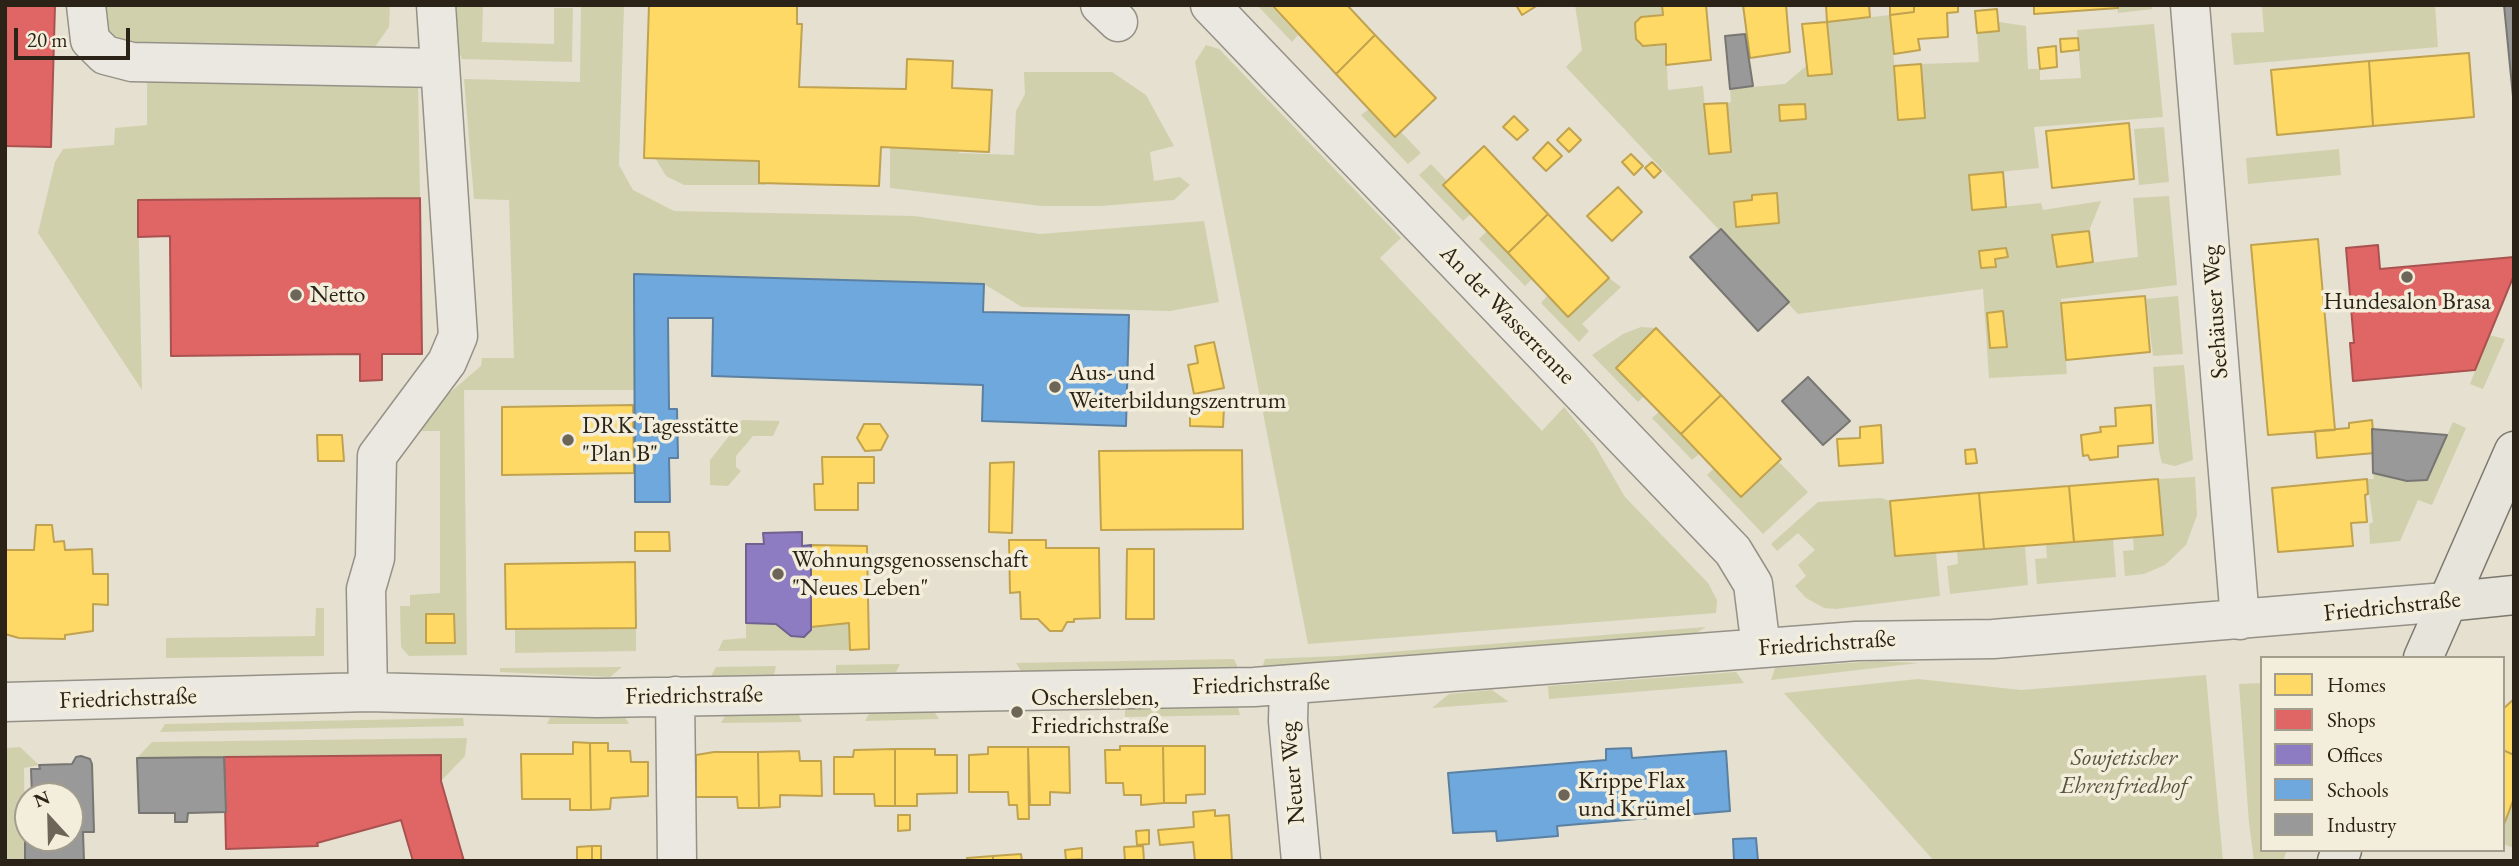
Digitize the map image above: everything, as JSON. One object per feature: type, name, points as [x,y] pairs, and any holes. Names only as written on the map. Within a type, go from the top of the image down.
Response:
[{"type":"main road","points":[[2424,656],[2514,452]]},
{"type":"main road","name":"Friedrichstraße","points":[[2446,602],[2514,595]]},
{"type":"street","points":[[86,5],[90,40],[105,55],[132,62],[439,68]]},
{"type":"street","points":[[368,692],[366,589],[374,558],[377,456],[447,362],[458,336],[436,5]]},
{"type":"street","name":"An der Wasserrenne","points":[[1210,5],[1733,551],[1753,584],[1761,648]]},
{"type":"street","name":"Seehäuser Weg","points":[[2190,5],[2240,620]]},
{"type":"street","name":"Friedrichstraße","points":[[5,702],[368,692],[541,698],[1020,692],[1289,685],[1895,639],[1993,639],[2446,602]]},
{"type":"street","name":"Neuer Weg","points":[[1289,685],[1288,721],[1301,861]]},
{"type":"street","points":[[675,696],[677,861]]},
{"type":"green space","points":[[101,5],[390,5],[389,27],[370,54],[126,48],[108,34]]},
{"type":"green space","points":[[457,5],[483,5],[482,42],[554,44],[554,8],[573,8],[572,62],[462,59],[456,45]]},
{"type":"green space","points":[[581,5],[624,5],[619,165],[633,190],[674,211],[914,216],[1040,234],[1204,221],[1219,302],[1170,311],[1022,307],[984,284],[634,274],[634,390],[464,390],[467,655],[409,656],[401,647],[400,606],[410,606],[410,595],[440,593],[440,431],[411,431],[412,425],[481,366],[482,358],[514,358],[509,200],[474,199],[464,79],[580,82]]},
{"type":"green space","points":[[1257,5],[1270,5],[1298,35],[1292,42]]},
{"type":"green space","points":[[1575,5],[1662,5],[1663,15],[1641,17],[1635,23],[1636,39],[1643,46],[1666,44],[1668,90],[1703,86],[1709,154],[1731,152],[1727,103],[1731,102],[1730,89],[1785,84],[1806,66],[1808,76],[1832,73],[1827,22],[1890,15],[1899,120],[1925,117],[1921,64],[1979,62],[1977,33],[1999,31],[1999,22],[2026,26],[2028,69],[2040,69],[2040,80],[2081,78],[2077,30],[2154,24],[2163,117],[2034,127],[2039,168],[1969,175],[1972,210],[2041,203],[2043,210],[2101,201],[2089,231],[2053,236],[2057,267],[2138,257],[2133,198],[2169,196],[2177,285],[2061,299],[2067,374],[1989,378],[1983,289],[1798,314],[1566,67],[1582,50]],"holes":[[[1777,194],[1779,223],[1736,227],[1734,202],[1752,200],[1752,195]],[[2006,248],[2008,257],[1995,259],[1996,267],[1981,268],[1980,251]]]},
{"type":"green space","points":[[2117,5],[2151,5],[2152,9],[2118,13]]},
{"type":"green space","points":[[2262,5],[2435,5],[2438,47],[2234,65],[2231,33],[2264,32]]},
{"type":"green space","points":[[1206,45],[1219,49],[1401,238],[1380,258],[1542,431],[1564,407],[1594,444],[1625,497],[1708,583],[1717,600],[1716,613],[1308,644],[1195,62]]},
{"type":"green space","points":[[1024,72],[1112,72],[1146,95],[1174,146],[1150,152],[1154,181],[1180,177],[1190,185],[1174,200],[1101,206],[1042,206],[890,188],[890,146],[959,148],[959,153],[1014,155],[1016,111],[1025,94]]},
{"type":"green space","points":[[147,73],[418,85],[420,198],[138,201],[142,390],[38,233],[55,162],[63,149],[114,145],[115,128],[147,125]]},
{"type":"green space","points":[[1369,109],[1395,137],[1401,132],[1421,153],[1408,164],[1361,115]]},
{"type":"green space","points":[[2164,127],[2169,182],[2139,185],[2134,129]]},
{"type":"green space","points":[[2339,149],[2341,175],[2248,184],[2246,158]]},
{"type":"green space","points":[[651,151],[767,159],[766,185],[684,185],[666,176]]},
{"type":"green space","points":[[1431,164],[1447,181],[1443,185],[1471,214],[1463,221],[1419,175]]},
{"type":"green space","points":[[1487,231],[1532,279],[1525,286],[1479,239]]},
{"type":"green space","points":[[1609,278],[1621,287],[1582,324],[1589,331],[1579,342],[1541,303],[1548,295]]},
{"type":"green space","points":[[2178,296],[2183,354],[2153,356],[2146,299]]},
{"type":"green space","points":[[1641,327],[1656,328],[1616,368],[1644,396],[1638,402],[1592,355],[1623,334]]},
{"type":"green space","points":[[2489,335],[2505,339],[2483,389],[2470,384]]},
{"type":"green space","points":[[2184,365],[2193,460],[2175,466],[2162,463],[2159,451],[2153,367]]},
{"type":"green space","points":[[1659,412],[1699,454],[1692,460],[1652,418]]},
{"type":"green space","points":[[742,420],[780,421],[773,436],[753,436],[736,456],[736,467],[741,471],[728,486],[710,485],[710,460]]},
{"type":"green space","points":[[2453,422],[2466,428],[2432,505],[2418,500],[2400,541],[2370,544],[2369,524],[2373,522],[2367,479],[2374,479],[2373,473],[2407,481],[2427,480]]},
{"type":"green space","points":[[1778,461],[1808,492],[1763,534],[1707,475],[1713,469],[1741,497]]},
{"type":"green space","points":[[2195,477],[2197,515],[2186,545],[2165,565],[2144,574],[2125,576],[2123,551],[2134,550],[2133,538],[2163,535],[2158,479]]},
{"type":"green space","points":[[1881,498],[1890,501],[1895,556],[1936,553],[1940,596],[1836,609],[1824,608],[1806,598],[1795,586],[1806,576],[1798,565],[1815,550],[1798,533],[1777,551],[1771,544],[1818,502]]},
{"type":"green space","points":[[2113,539],[2116,577],[2037,584],[2035,559],[2047,558],[2046,544]]},
{"type":"green space","points":[[2025,547],[2028,585],[1950,594],[1947,566],[1958,564],[1957,552]]},
{"type":"green space","points":[[316,608],[324,608],[324,656],[166,658],[166,638],[315,636]]},
{"type":"green space","points":[[746,623],[776,624],[791,636],[804,637],[816,624],[849,623],[850,650],[718,651],[723,640],[746,638]]},
{"type":"green space","points":[[1706,627],[1696,633],[1262,668],[1265,659],[1339,656]]},
{"type":"green space","points":[[636,628],[636,651],[515,653],[515,629]]},
{"type":"green space","points":[[1234,659],[1238,668],[1021,671],[1016,663]]},
{"type":"green space","points":[[1877,661],[1919,663],[1771,680],[1775,668]]},
{"type":"green space","points":[[900,664],[896,672],[836,673],[836,665]]},
{"type":"green space","points":[[776,666],[774,675],[711,676],[716,667]]},
{"type":"green space","points":[[622,667],[610,677],[500,672],[500,668]]},
{"type":"green space","points":[[1736,672],[1744,683],[1549,699],[1548,686]]},
{"type":"green space","name":"Sowjetischer Ehrenfriedhof","points":[[2206,675],[2223,861],[1934,861],[1784,693],[1918,679],[2021,690]]},
{"type":"green space","points":[[2260,683],[2260,852],[2286,852],[2283,861],[2254,861],[2239,684]]},
{"type":"green space","points":[[1492,690],[1509,702],[1432,708],[1449,694]]},
{"type":"green space","points":[[1238,708],[1240,715],[1125,717],[1125,709]]},
{"type":"green space","points":[[934,711],[939,719],[865,721],[870,712]]},
{"type":"green space","points":[[798,713],[802,722],[721,723],[726,714]]},
{"type":"green space","points":[[625,717],[629,724],[547,724],[550,718]]},
{"type":"green space","points":[[463,718],[464,726],[160,732],[165,724]]},
{"type":"green space","points":[[467,738],[465,756],[441,781],[441,755],[137,758],[152,742]]},
{"type":"green space","points":[[20,747],[39,765],[24,768],[24,782],[14,782],[14,852],[25,852],[25,861],[5,861],[5,748]]},
{"type":"green space","points":[[2514,798],[2514,848],[2505,845],[2505,822]]},
{"type":"building: Homes","points":[[649,5],[797,5],[797,24],[802,24],[799,87],[906,89],[907,59],[953,61],[952,88],[992,90],[989,152],[881,147],[879,186],[759,183],[759,161],[644,158]]},
{"type":"building: Homes","points":[[1272,5],[1347,5],[1375,35],[1336,74]]},
{"type":"building: Homes","points":[[1516,5],[1538,5],[1522,15]]},
{"type":"building: Homes","points":[[1662,5],[1706,5],[1711,60],[1666,65],[1666,44],[1643,46],[1636,39],[1635,23],[1641,17],[1663,15]]},
{"type":"building: Homes","points":[[1743,5],[1786,5],[1790,52],[1750,58]]},
{"type":"building: Homes","points":[[1826,5],[1869,5],[1870,17],[1827,22]]},
{"type":"building: Homes","points":[[1890,5],[1914,5],[1914,12],[1890,15]]},
{"type":"building: Homes","points":[[1914,5],[1958,5],[1958,12],[1947,13],[1948,37],[1918,39],[1920,50],[1894,54],[1890,15],[1914,12]]},
{"type":"building: Homes","points":[[2034,5],[2117,5],[2118,8],[2034,14]]},
{"type":"building: Homes","points":[[1997,9],[1999,31],[1977,33],[1975,11]]},
{"type":"building: Homes","points":[[1827,22],[1832,74],[1808,76],[1802,24]]},
{"type":"building: Homes","points":[[1375,35],[1436,98],[1395,137],[1336,74]]},
{"type":"building: Homes","points":[[2078,38],[2079,50],[2061,52],[2060,39]]},
{"type":"building: Homes","points":[[2056,46],[2057,67],[2040,69],[2038,48]]},
{"type":"building: Homes","points":[[2469,53],[2474,117],[2373,126],[2369,61]]},
{"type":"building: Homes","points":[[2369,61],[2373,126],[2277,135],[2271,70]]},
{"type":"building: Homes","points":[[1921,64],[1925,118],[1898,120],[1894,66]]},
{"type":"building: Homes","points":[[1727,103],[1731,152],[1709,154],[1704,104]]},
{"type":"building: Homes","points":[[1805,104],[1806,119],[1780,121],[1779,105]]},
{"type":"building: Homes","points":[[1514,116],[1528,130],[1517,140],[1503,127]]},
{"type":"building: Homes","points":[[2129,123],[2134,179],[2052,188],[2046,131]]},
{"type":"building: Homes","points":[[1569,128],[1581,140],[1569,152],[1557,140]]},
{"type":"building: Homes","points":[[1548,142],[1562,156],[1546,171],[1533,158]]},
{"type":"building: Homes","points":[[1484,146],[1548,214],[1508,253],[1443,185]]},
{"type":"building: Homes","points":[[1631,154],[1643,166],[1634,175],[1622,162]]},
{"type":"building: Homes","points":[[1652,162],[1661,171],[1654,178],[1645,168]]},
{"type":"building: Homes","points":[[2003,172],[2006,207],[1972,210],[1969,175]]},
{"type":"building: Homes","points":[[1618,187],[1642,212],[1612,241],[1587,216]]},
{"type":"building: Homes","points":[[1777,193],[1779,223],[1736,227],[1734,202],[1752,200],[1752,195]]},
{"type":"building: Homes","points":[[1548,214],[1609,278],[1568,317],[1508,253]]},
{"type":"building: Homes","points":[[2089,231],[2093,262],[2057,267],[2052,235]]},
{"type":"building: Homes","points":[[2318,239],[2335,430],[2268,435],[2251,245]]},
{"type":"building: Homes","points":[[2006,248],[2008,257],[1995,259],[1996,267],[1981,268],[1979,251]]},
{"type":"building: Homes","points":[[2145,296],[2150,352],[2066,360],[2061,303]]},
{"type":"building: Homes","points":[[2003,311],[2007,347],[1990,348],[1987,313]]},
{"type":"building: Homes","points":[[1656,328],[1721,395],[1681,434],[1616,368]]},
{"type":"building: Homes","points":[[1214,342],[1224,388],[1194,394],[1188,365],[1198,363],[1195,346]]},
{"type":"building: Homes","points":[[1721,395],[1781,459],[1741,497],[1681,434]]},
{"type":"building: Homes","name":"DRK Tagesstätte \"Plan B\"","points":[[633,405],[634,473],[502,475],[502,407]]},
{"type":"building: Homes","points":[[2151,405],[2153,443],[2118,446],[2118,457],[2090,460],[2088,455],[2083,456],[2081,435],[2101,432],[2100,427],[2116,426],[2115,408]]},
{"type":"building: Homes","points":[[1190,407],[1224,407],[1223,427],[1190,426]]},
{"type":"building: Homes","points":[[2372,420],[2375,453],[2317,458],[2315,431],[2349,428],[2349,423]]},
{"type":"building: Homes","points":[[864,424],[880,424],[888,436],[881,450],[865,451],[857,438]]},
{"type":"building: Homes","points":[[1881,425],[1883,463],[1839,466],[1837,439],[1860,438],[1860,427]]},
{"type":"building: Homes","points":[[317,435],[342,435],[344,461],[318,461]]},
{"type":"building: Homes","points":[[1975,449],[1977,463],[1966,464],[1965,450]]},
{"type":"building: Homes","points":[[1242,450],[1243,529],[1101,530],[1099,451]]},
{"type":"building: Homes","points":[[822,457],[874,457],[874,483],[858,483],[858,510],[815,510],[814,484],[823,484]]},
{"type":"building: Homes","points":[[1014,462],[1012,533],[989,532],[990,463]]},
{"type":"building: Homes","points":[[2158,479],[2163,535],[2074,542],[2069,486]]},
{"type":"building: Homes","points":[[2367,479],[2367,522],[2351,523],[2353,546],[2278,552],[2272,488]]},
{"type":"building: Homes","points":[[2069,486],[2074,542],[1984,549],[1979,493]]},
{"type":"building: Homes","points":[[1979,493],[1984,549],[1895,556],[1890,501]]},
{"type":"building: Homes","points":[[36,525],[52,525],[54,542],[64,541],[65,550],[92,549],[93,574],[108,574],[108,605],[93,604],[93,631],[65,635],[65,639],[19,638],[5,634],[5,550],[34,550]]},
{"type":"building: Homes","points":[[635,532],[669,532],[670,551],[635,551]]},
{"type":"building: Homes","points":[[1009,540],[1046,540],[1046,548],[1099,548],[1100,618],[1074,619],[1074,622],[1067,622],[1062,631],[1050,631],[1038,619],[1021,619],[1020,592],[1010,593]]},
{"type":"building: Homes","points":[[811,545],[867,546],[869,649],[850,650],[849,623],[811,627]]},
{"type":"building: Homes","points":[[1127,549],[1154,549],[1154,619],[1126,619]]},
{"type":"building: Homes","points":[[635,562],[636,628],[506,629],[505,564]]},
{"type":"building: Homes","points":[[426,614],[454,614],[455,643],[426,643]]},
{"type":"building: Homes","points":[[2514,699],[2514,755],[2505,751],[2505,707]]},
{"type":"building: Homes","points":[[573,742],[590,743],[591,810],[570,810],[570,799],[522,799],[521,754],[573,754]]},
{"type":"building: Homes","points":[[590,743],[608,743],[608,751],[630,751],[631,762],[648,762],[648,796],[611,798],[610,809],[591,810]]},
{"type":"building: Homes","points":[[1120,746],[1163,746],[1164,803],[1141,805],[1141,795],[1124,795],[1123,783],[1106,783],[1105,750],[1120,750]]},
{"type":"building: Homes","points":[[1163,746],[1205,746],[1205,794],[1186,795],[1186,803],[1164,803]]},
{"type":"building: Homes","points":[[988,747],[1028,747],[1029,819],[1018,819],[1017,805],[1009,805],[1008,792],[969,792],[969,755],[988,754]]},
{"type":"building: Homes","points":[[1028,747],[1069,747],[1070,793],[1050,792],[1050,805],[1030,805]]},
{"type":"building: Homes","points":[[895,749],[935,749],[935,755],[957,755],[957,793],[917,794],[917,806],[895,806]]},
{"type":"building: Homes","points":[[895,749],[895,806],[875,806],[874,794],[834,794],[834,757],[853,757],[854,750]]},
{"type":"building: Homes","points":[[799,751],[800,761],[821,761],[822,796],[780,795],[780,807],[759,808],[758,752]]},
{"type":"building: Homes","points":[[2505,751],[2514,755],[2514,798],[2505,822]]},
{"type":"building: Homes","points":[[714,752],[758,752],[759,808],[738,808],[737,797],[696,797],[696,755]]},
{"type":"building: Homes","points":[[1215,810],[1215,816],[1229,815],[1232,861],[1195,861],[1193,842],[1160,845],[1158,830],[1194,827],[1193,812]]},
{"type":"building: Homes","points":[[898,815],[910,815],[910,830],[898,831]]},
{"type":"building: Homes","points":[[1149,830],[1149,844],[1137,845],[1136,831]]},
{"type":"building: Homes","points":[[592,846],[601,846],[601,860],[592,860]]},
{"type":"building: Homes","points":[[592,846],[592,860],[577,860],[577,847]]},
{"type":"building: Homes","points":[[1143,846],[1144,861],[1125,861],[1124,847]]},
{"type":"building: Homes","points":[[1082,848],[1082,859],[1066,860],[1065,850]]},
{"type":"building: Homes","points":[[1021,854],[1022,861],[993,861],[993,856]]},
{"type":"building: Homes","points":[[993,856],[993,861],[967,861],[967,858]]},
{"type":"building: Shops","points":[[5,5],[55,5],[51,147],[5,146]]},
{"type":"building: Shops","name":"Netto","points":[[420,198],[422,354],[382,354],[382,380],[360,381],[360,354],[171,356],[170,236],[138,237],[138,200]]},
{"type":"building: Shops","points":[[2378,245],[2380,269],[2514,257],[2514,275],[2475,370],[2353,381],[2350,343],[2354,343],[2346,248]]},
{"type":"building: Shops","points":[[441,755],[441,781],[464,861],[413,861],[401,820],[317,843],[318,846],[226,849],[224,757]]},
{"type":"building: Offices","points":[[802,532],[802,546],[811,545],[811,630],[804,637],[791,636],[776,624],[746,623],[746,544],[764,544],[763,533]]},
{"type":"building: Schools","name":"Aus- und Weiterbildungszentrum","points":[[634,274],[984,284],[983,312],[1129,315],[1126,426],[982,421],[983,385],[712,376],[713,318],[668,318],[669,409],[677,409],[678,458],[669,458],[670,502],[635,502]]},
{"type":"building: Schools","points":[[1631,748],[1632,758],[1726,751],[1730,811],[1557,826],[1558,836],[1497,841],[1496,831],[1453,833],[1448,773],[1606,760],[1606,749]]},
{"type":"building: Schools","points":[[1756,838],[1758,861],[1734,861],[1733,839]]},
{"type":"building: Industry","points":[[2504,5],[2514,5],[2514,107]]},
{"type":"building: Industry","points":[[1745,34],[1753,86],[1730,89],[1725,36]]},
{"type":"building: Industry","points":[[1721,229],[1789,302],[1758,331],[1690,257]]},
{"type":"building: Industry","points":[[1808,377],[1850,421],[1823,445],[1782,401]]},
{"type":"building: Industry","points":[[2372,429],[2447,435],[2427,480],[2407,481],[2373,473]]},
{"type":"building: Industry","points":[[76,757],[90,759],[92,764],[94,832],[84,832],[84,782],[31,782],[31,769],[40,769],[39,765],[72,764]]},
{"type":"building: Industry","points":[[224,757],[226,812],[188,813],[187,822],[175,822],[175,813],[139,813],[137,758]]},
{"type":"building: Industry","points":[[25,852],[84,852],[84,861],[25,861]]},
{"type":"place","name":"Hundesalon Brasa","points":[[2407,277]]},
{"type":"place","name":"Netto","points":[[296,295]]},
{"type":"place","name":"Aus- und Weiterbildungszentrum","points":[[1055,387]]},
{"type":"place","name":"DRK Tagesstätte \"Plan B\"","points":[[568,440]]},
{"type":"place","name":"Wohnungsgenossenschaft \"Neues Leben\"","points":[[778,574]]},
{"type":"place","name":"Oschersleben, Friedrichstraße","points":[[1017,712]]},
{"type":"place","name":"Krippe Flax und Krümel","points":[[1564,795]]}]
